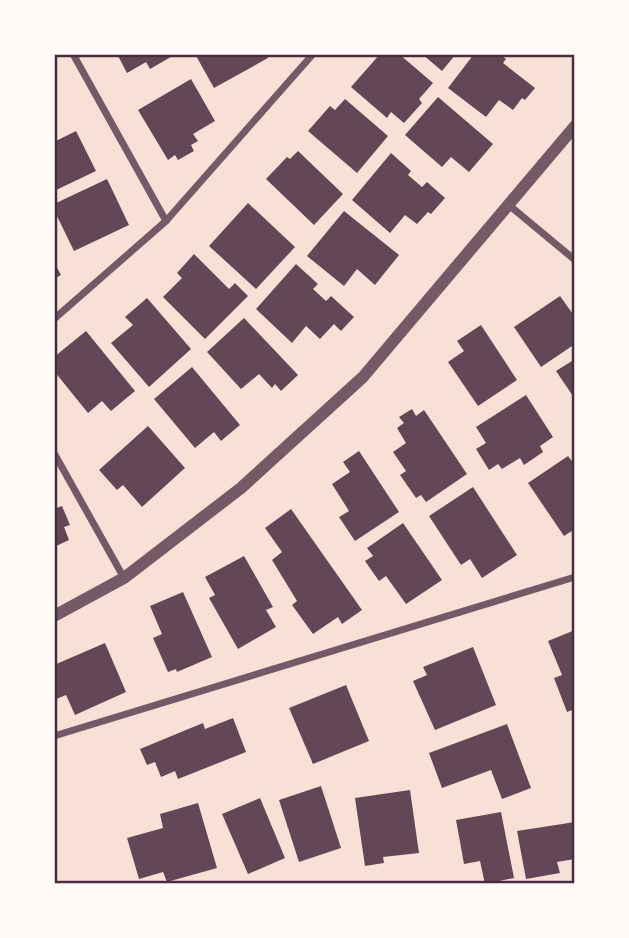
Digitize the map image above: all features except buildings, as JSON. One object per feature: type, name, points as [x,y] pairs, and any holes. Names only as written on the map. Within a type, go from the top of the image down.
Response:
[{"type":"street","points":[[73,54],[166,221]]},
{"type":"street","points":[[54,320],[166,221],[312,55]]},
{"type":"street","points":[[54,616],[124,578],[242,488],[363,377],[575,126]]},
{"type":"street","points":[[510,206],[575,260]]},
{"type":"street","points":[[54,453],[124,578]]},
{"type":"street","points":[[54,736],[575,576]]}]
